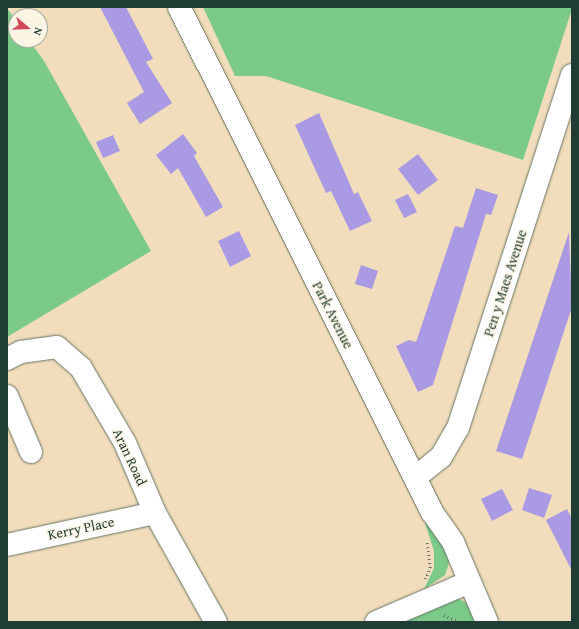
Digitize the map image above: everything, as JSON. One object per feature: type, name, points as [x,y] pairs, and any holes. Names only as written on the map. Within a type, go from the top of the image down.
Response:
[{"type":"street","name":"Park Avenue","points":[[179,7],[416,477],[432,512],[453,542],[487,622]]},
{"type":"street","name":"Pen y Maes Avenue","points":[[416,477],[441,457],[458,428],[572,75]]},
{"type":"street","name":"Aran Road","points":[[7,359],[20,352],[57,347],[81,368],[125,443],[155,513],[216,622]]},
{"type":"street","points":[[7,396],[31,452]]},
{"type":"street","name":"Kerry Place","points":[[7,544],[155,513]]},
{"type":"street","points":[[376,622],[470,582]]},
{"type":"green space","points":[[203,7],[572,7],[572,9],[523,160],[266,76],[235,76]]},
{"type":"green space","points":[[7,8],[8,48],[35,48],[44,61],[151,251],[7,337]]},
{"type":"green space","points":[[429,518],[449,552],[449,563],[445,575],[424,589],[434,568],[434,551],[425,523]]},
{"type":"green space","points":[[457,598],[469,604],[482,622],[393,622]]},
{"type":"building","points":[[100,7],[126,7],[153,59],[146,62],[172,103],[140,124],[127,103],[144,92]]},
{"type":"building","points":[[319,113],[354,194],[358,192],[372,221],[350,231],[331,191],[326,193],[295,125]]},
{"type":"building","points":[[183,134],[197,153],[194,156],[223,207],[206,217],[178,168],[171,174],[156,155]]},
{"type":"building","points":[[113,135],[120,151],[103,158],[96,142]]},
{"type":"building","points":[[418,154],[438,180],[418,195],[398,169]]},
{"type":"building","points":[[476,188],[498,195],[491,215],[486,214],[433,385],[418,392],[396,346],[409,340],[416,342],[455,226],[463,228]]},
{"type":"building","points":[[408,194],[417,212],[404,218],[395,200]]},
{"type":"building","points":[[239,231],[251,256],[230,267],[218,241]]},
{"type":"building","points":[[569,232],[572,307],[522,459],[496,451]]},
{"type":"building","points":[[361,265],[378,271],[372,289],[355,284]]},
{"type":"building","points":[[529,488],[552,495],[544,518],[522,510]]},
{"type":"building","points":[[502,489],[513,510],[492,521],[481,499]]},
{"type":"building","points":[[567,509],[572,519],[572,571],[546,520]]}]
